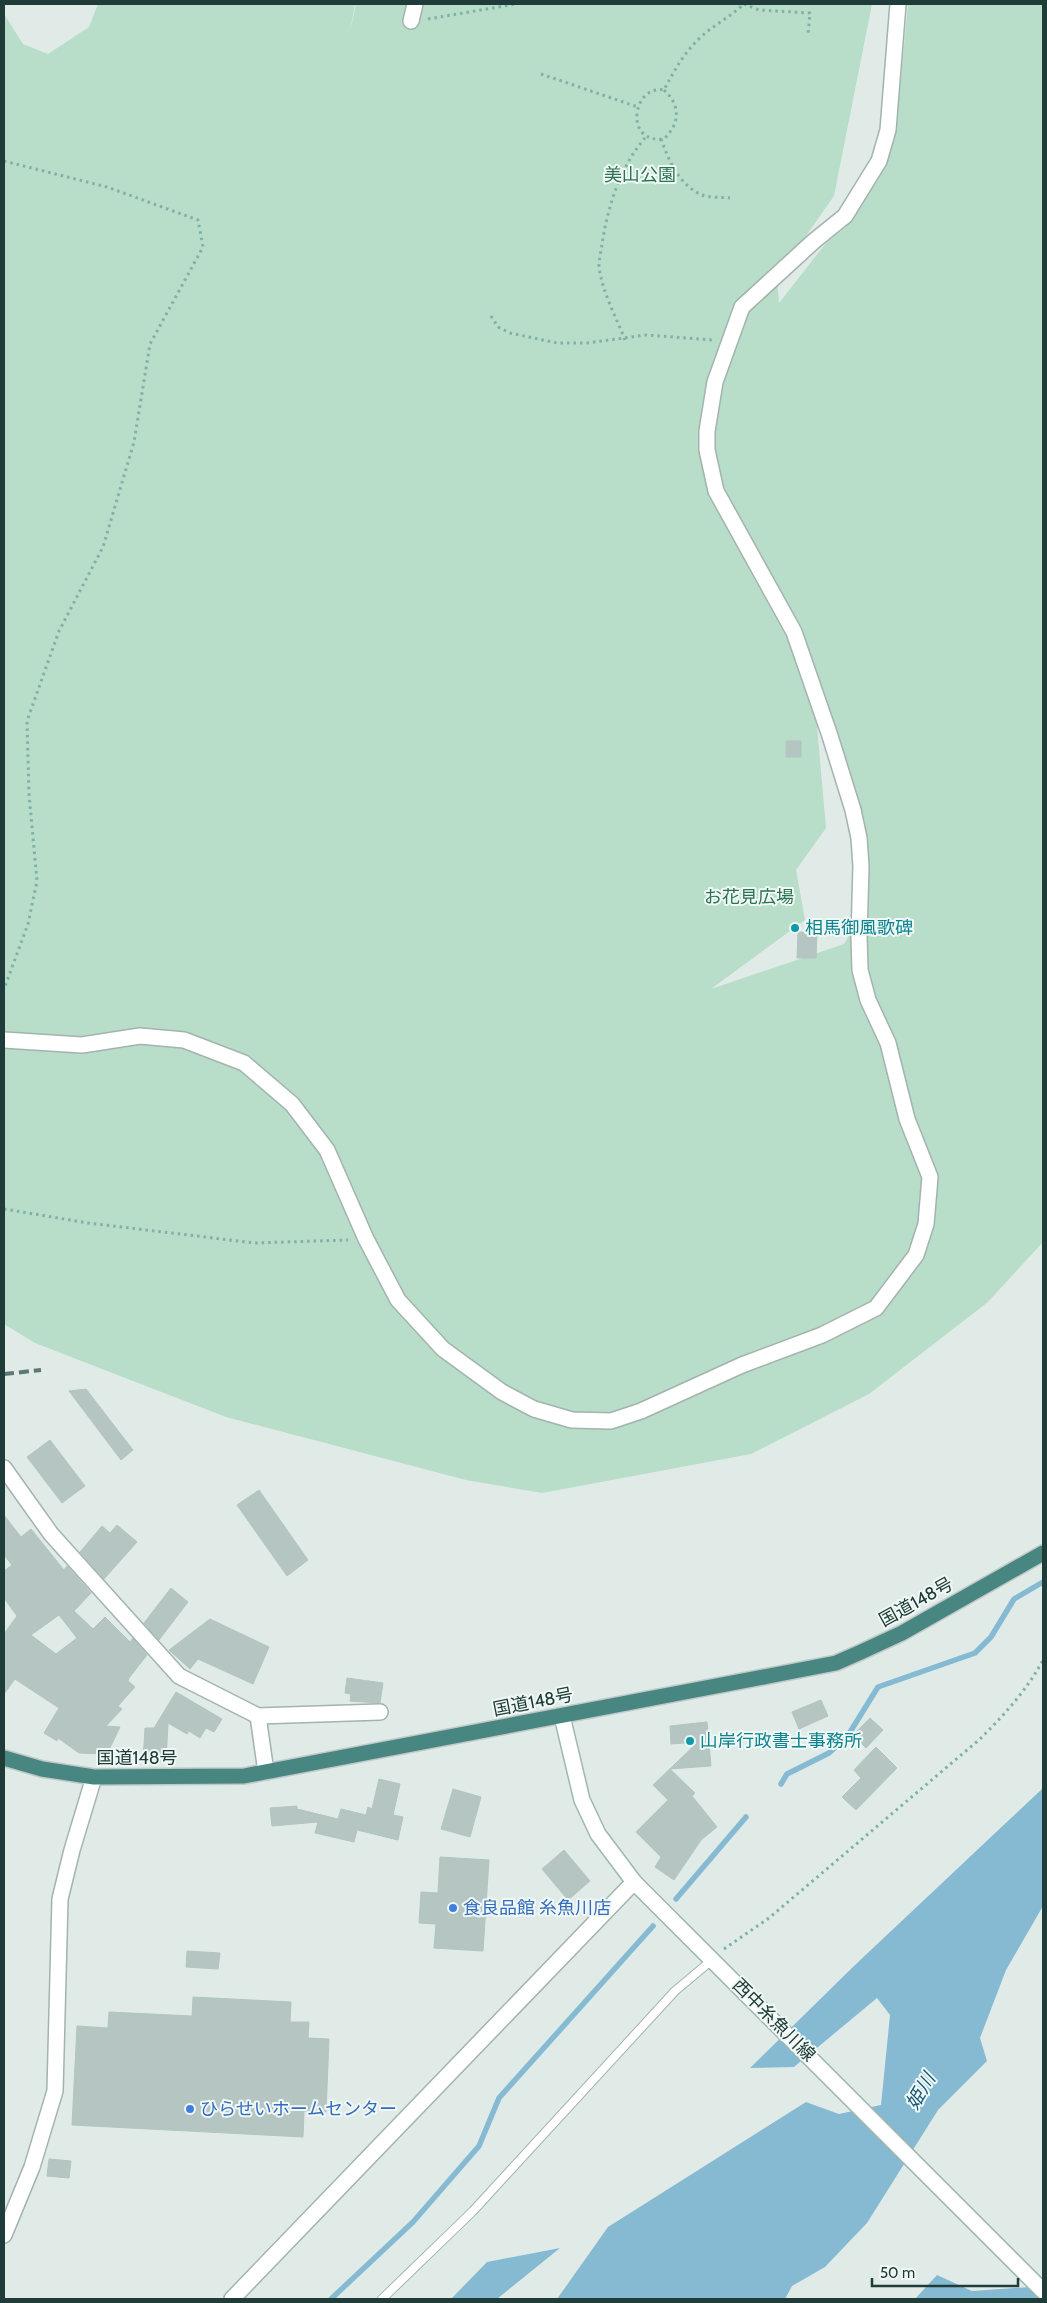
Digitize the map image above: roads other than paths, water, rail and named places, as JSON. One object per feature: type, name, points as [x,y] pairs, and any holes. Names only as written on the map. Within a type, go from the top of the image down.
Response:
[{"type":"highway","name":"国道148号","points":[[4,1758],[42,1769],[94,1778],[244,1776],[836,1663],[902,1632],[1043,1553]]},
{"type":"street","points":[[411,21],[415,4]]},
{"type":"street","points":[[4,1040],[82,1045],[140,1036],[184,1040],[244,1063],[292,1104],[327,1150],[366,1239],[398,1300],[443,1349],[502,1392],[534,1409],[572,1420],[610,1421],[633,1414],[742,1365],[822,1335],[876,1308],[916,1255],[926,1224],[930,1177],[907,1119],[888,1043],[868,1000],[860,970],[858,936],[861,866],[859,838],[853,810],[794,632],[716,491],[707,450],[708,416],[715,382],[742,307],[814,241],[845,216],[879,161],[888,130],[898,4]]},
{"type":"street","points":[[4,1468],[51,1534],[179,1676],[258,1716],[380,1712]]},
{"type":"street","points":[[258,1716],[266,1772]]},
{"type":"street","name":"西中糸魚川線","points":[[562,1716],[582,1800],[598,1834],[634,1882],[1043,2290]]},
{"type":"street","points":[[4,2235],[32,2167],[56,2091],[60,1899],[72,1850],[94,1778]]},
{"type":"street","points":[[232,2299],[634,1882]]},
{"type":"lane","points":[[382,2299],[474,2211],[675,1991],[716,1963]]},
{"type":"water","name":"姫川","points":[[1043,1788],[1043,1906],[1006,1970],[980,2038],[987,2061],[938,2110],[867,2223],[825,2267],[792,2286],[785,2299],[557,2299],[608,2227],[806,2102],[839,2114],[881,2105],[890,2015],[877,1998],[794,2067],[750,2068],[855,1965]]},
{"type":"water","points":[[560,2248],[497,2299],[451,2299],[487,2262]]},
{"type":"water","points":[[937,2275],[972,2291],[1043,2286],[1043,2299],[915,2299]]},
{"type":"waterway","points":[[781,1784],[787,1774],[829,1753],[847,1737],[878,1687],[975,1653],[991,1637],[1014,1599],[1043,1582]]},
{"type":"waterway","points":[[676,1899],[746,1817]]},
{"type":"waterway","points":[[331,2299],[413,2222],[479,2146],[499,2098],[653,1926]]},
{"type":"railway","points":[[4,1374],[41,1370]]},
{"type":"place","name":"相馬御風歌碑","points":[[795,928]]},
{"type":"place","name":"山岸行政書士事務所","points":[[690,1741]]},
{"type":"place","name":"食良品館 糸魚川店","points":[[453,1908]]},
{"type":"place","name":"ひらせいホームセンター","points":[[190,2109]]},
{"type":"park label","name":"美山公園","points":[[640,175]]},
{"type":"park label","name":"お花見広場","points":[[749,897]]}]
